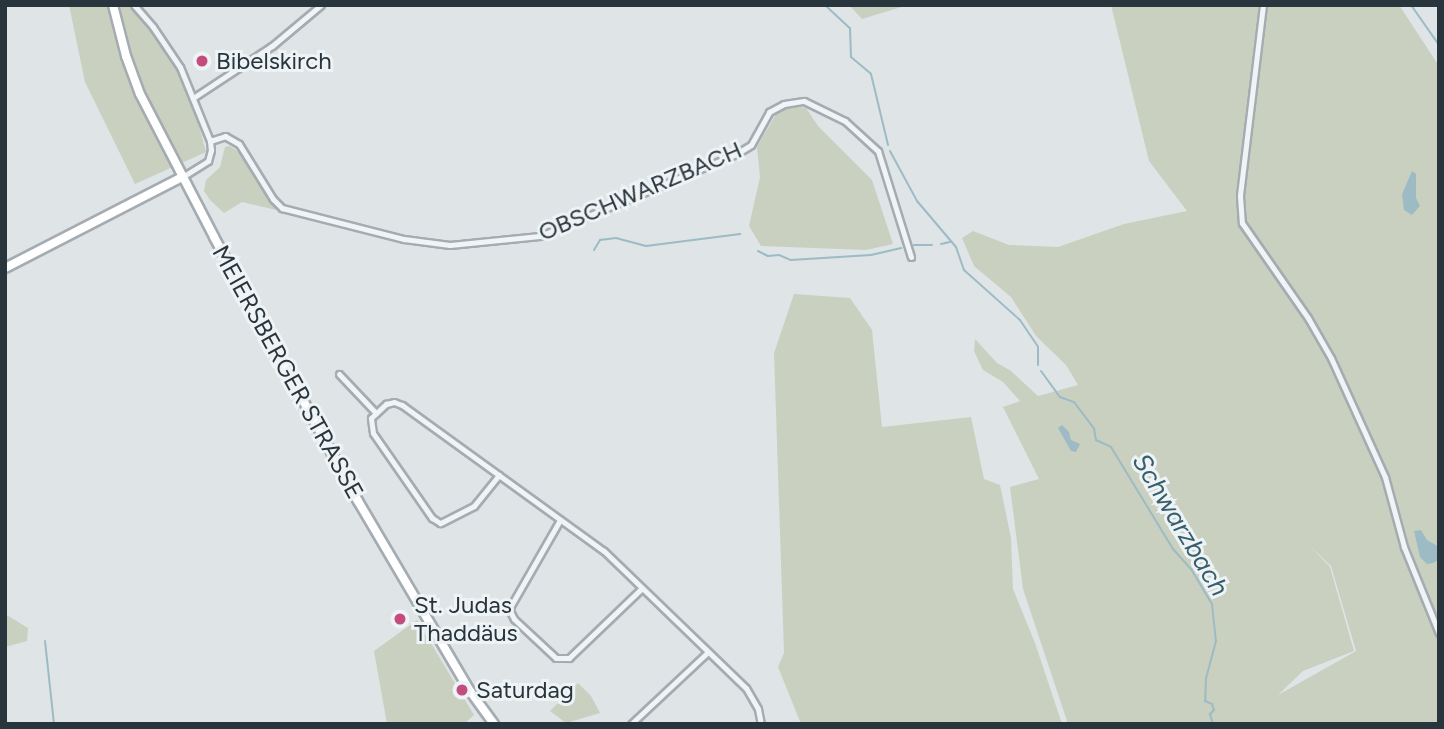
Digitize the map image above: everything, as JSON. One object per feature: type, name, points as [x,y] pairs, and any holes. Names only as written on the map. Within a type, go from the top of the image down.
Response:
[{"type":"main road","name":"MEIERSBERGER STRASSE","points":[[113,5],[126,56],[140,94],[182,177],[351,490],[470,691],[494,724]]},
{"type":"main road","points":[[5,268],[182,177]]},
{"type":"street","points":[[134,5],[153,27],[180,67],[210,141],[208,161],[182,177]]},
{"type":"street","points":[[193,98],[272,46],[321,5]]},
{"type":"street","points":[[1263,5],[1239,211],[1242,223],[1320,338],[1352,403],[1384,477],[1404,547],[1438,633]]},
{"type":"street","name":"OBSCHWARZBACH","points":[[210,141],[225,136],[239,144],[273,199],[282,208],[404,239],[450,245],[540,236],[736,154],[751,145],[769,112],[784,104],[804,101],[845,121],[878,151],[911,257]]},
{"type":"street","points":[[339,374],[376,413]]},
{"type":"street","points":[[499,475],[474,506],[440,523],[432,518],[373,433],[370,418],[386,404],[394,402],[402,405],[499,475],[560,520],[604,551],[753,698],[761,724]]},
{"type":"street","points":[[560,520],[509,609],[514,619],[556,658],[569,658],[642,588]]},
{"type":"street","points":[[631,724],[708,652]]},
{"type":"green space","points":[[69,5],[140,5],[166,38],[195,111],[206,152],[135,184],[85,82]]},
{"type":"green space","points":[[849,5],[908,5],[862,19]]},
{"type":"green space","points":[[1111,5],[1399,5],[1439,66],[1439,724],[1068,724],[1023,589],[1010,487],[1039,479],[1003,407],[1020,401],[1003,382],[983,370],[974,351],[975,339],[997,363],[1011,371],[1038,396],[1078,385],[1066,365],[1036,336],[1011,297],[974,266],[962,238],[973,231],[1009,245],[1058,247],[1124,224],[1187,211],[1149,161]],"holes":[[[1311,547],[1331,566],[1356,651],[1278,695],[1303,671],[1354,651],[1330,567]]]},
{"type":"green space","points":[[791,106],[806,108],[818,126],[872,180],[893,244],[866,250],[761,246],[749,226],[760,177],[757,147],[776,114]]},
{"type":"green space","points":[[230,146],[243,155],[276,210],[242,202],[224,213],[210,200],[204,191],[206,180],[220,167],[225,147]]},
{"type":"green space","points":[[794,294],[850,298],[872,330],[882,427],[971,417],[984,479],[1000,485],[1011,538],[1013,589],[1035,643],[1062,724],[801,724],[778,667],[784,653],[774,353]]},
{"type":"green space","points":[[5,614],[28,628],[27,641],[5,647]]},
{"type":"green space","points":[[417,620],[474,715],[464,724],[387,724],[374,651]]},
{"type":"green space","points":[[578,683],[591,696],[600,713],[566,723],[550,711]]},
{"type":"water","points":[[1412,171],[1416,174],[1416,198],[1420,206],[1412,215],[1404,210],[1402,194]]},
{"type":"water","points":[[1062,425],[1069,432],[1071,440],[1080,444],[1076,452],[1071,451],[1058,428]]},
{"type":"water","points":[[1421,530],[1427,540],[1439,547],[1439,560],[1433,563],[1427,564],[1420,557],[1414,531]]},
{"type":"waterway","name":"Schwarzbach","points":[[825,5],[850,28],[851,57],[871,74],[888,145]]},
{"type":"waterway","points":[[1411,5],[1439,45]]},
{"type":"waterway","name":"Schwarzbach","points":[[890,151],[917,201],[956,247],[964,270],[1020,320],[1038,347],[1038,365]]},
{"type":"waterway","points":[[594,250],[600,240],[616,238],[646,246],[740,234]]},
{"type":"waterway","points":[[941,244],[950,242]]},
{"type":"waterway","points":[[914,245],[932,245]]},
{"type":"waterway","points":[[758,251],[768,256],[779,255],[791,260],[871,255],[901,248]]},
{"type":"waterway","name":"Schwarzbach","points":[[1041,371],[1060,397],[1074,402],[1094,429],[1096,440],[1111,447],[1173,549],[1191,569],[1212,604],[1216,641],[1206,678],[1205,701],[1212,704],[1214,710],[1210,714],[1213,724]]},
{"type":"waterway","points":[[45,641],[54,724]]},
{"type":"place","name":"Bibelskirch","points":[[202,61]]},
{"type":"place","name":"St. Judas Thaddäus","points":[[400,619]]},
{"type":"place","name":"Saturdag","points":[[462,690]]}]
